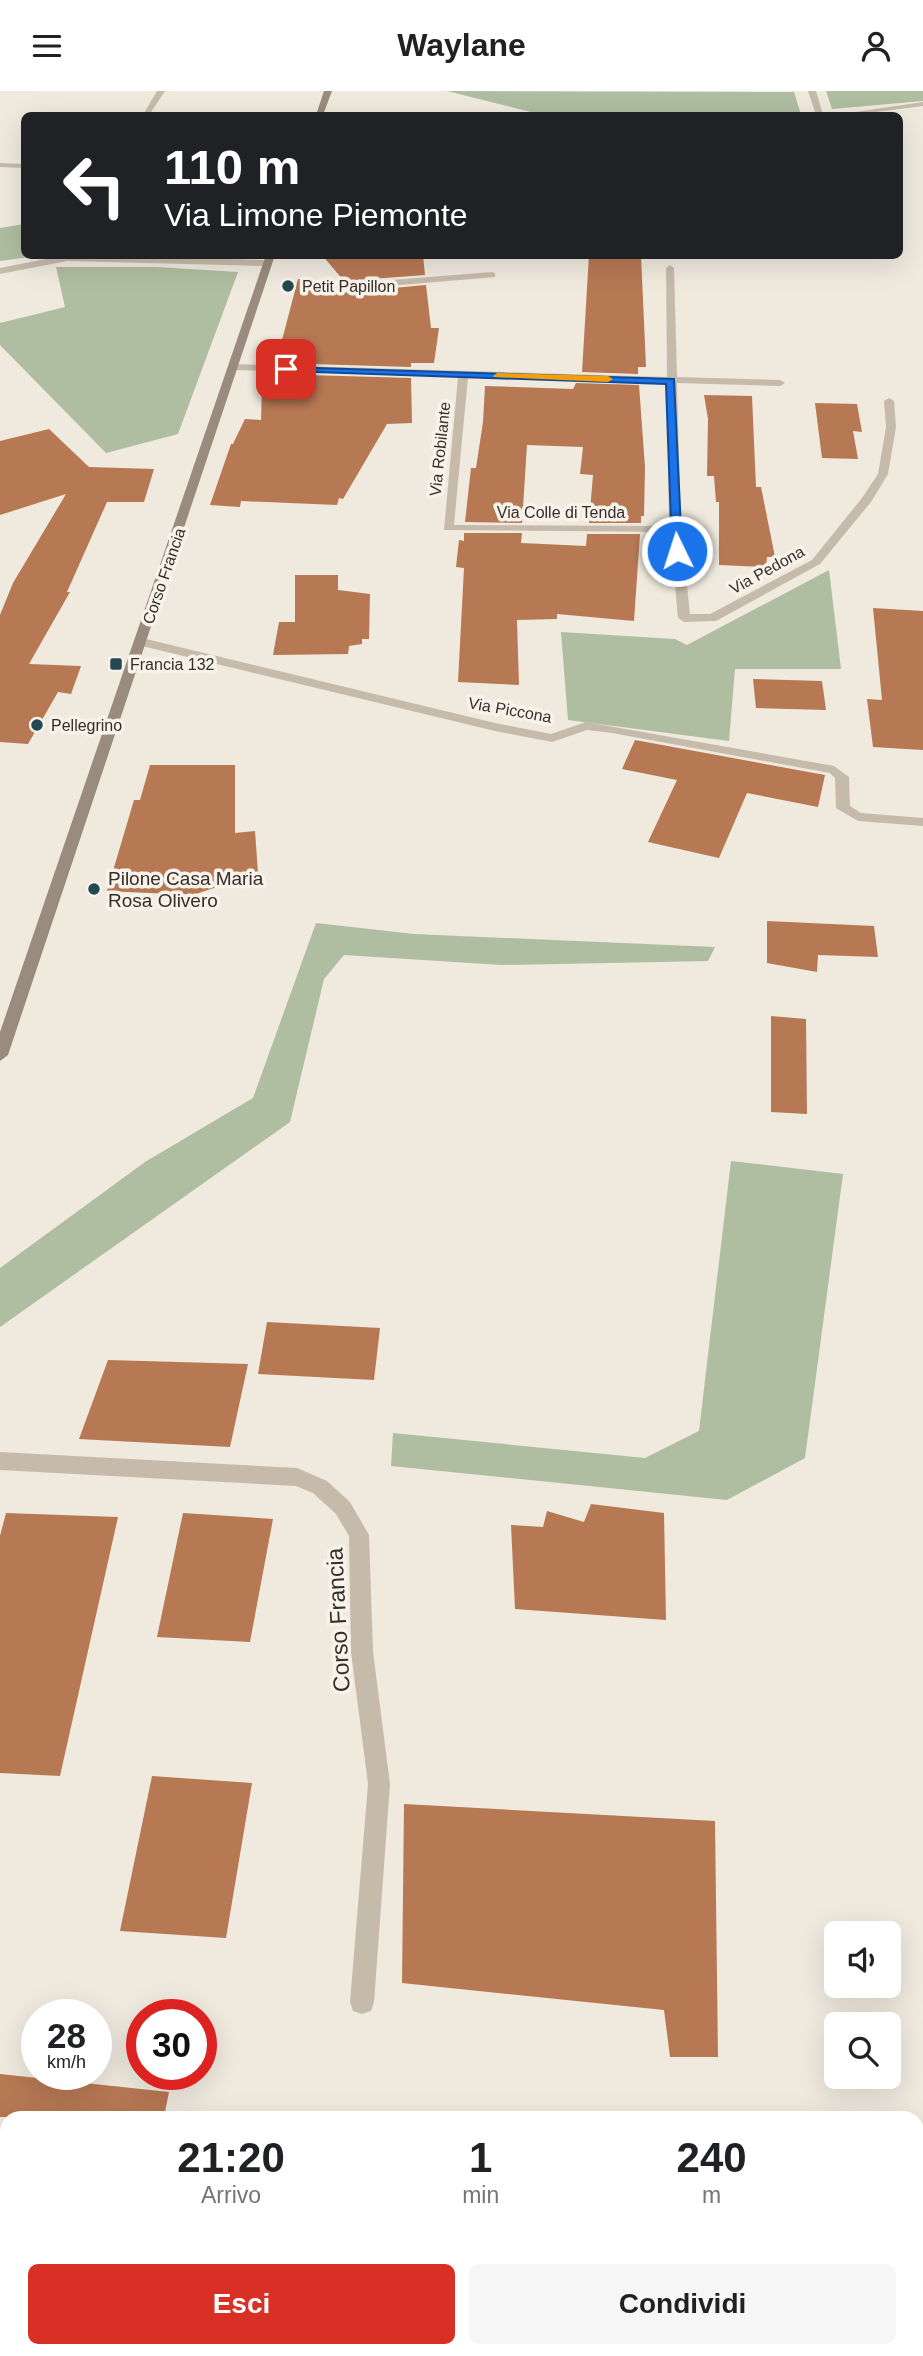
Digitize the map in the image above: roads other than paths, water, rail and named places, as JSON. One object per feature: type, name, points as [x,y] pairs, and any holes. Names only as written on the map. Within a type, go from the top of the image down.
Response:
[{"type":"main road","points":[[320,112],[328,91]]},
{"type":"main road","name":"Corso Francia","points":[[0,1055],[270,259]]},
{"type":"street","points":[[148,112],[161,91]]},
{"type":"street","points":[[813,91],[819,112]]},
{"type":"street","points":[[862,112],[923,104]]},
{"type":"street","points":[[0,165],[21,166]]},
{"type":"street","points":[[0,271],[58,259]]},
{"type":"street","points":[[227,259],[270,259]]},
{"type":"street","points":[[670,268],[675,529]]},
{"type":"street","points":[[329,288],[492,275]]},
{"type":"street","points":[[235,367],[780,383]]},
{"type":"street","name":"Via Robilante","points":[[448,528],[463,375]]},
{"type":"street","name":"Via Pedona","points":[[675,529],[684,618],[712,618],[816,562],[867,500],[883,474],[891,427],[889,401]]},
{"type":"street","name":"Via Colle di Tenda","points":[[448,528],[675,529]]},
{"type":"street","name":"Via Piccona","points":[[142,642],[495,727],[552,738],[586,726],[834,770],[842,777],[843,808],[858,817],[923,823]]},
{"type":"street","name":"Corso Francia","points":[[0,1461],[297,1477],[320,1487],[343,1508],[359,1535],[362,1652],[379,1784],[362,2002]]},
{"type":"place","name":"Petit Papillon","points":[[288,286]]},
{"type":"place","name":"Francia 132","points":[[116,664]]},
{"type":"place","name":"Pellegrino","points":[[37,725]]},
{"type":"place","name":"Pilone Casa Maria Rosa Olivero","points":[[94,889]]}]
